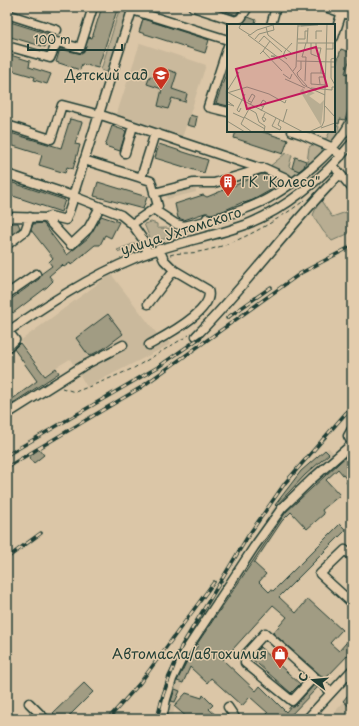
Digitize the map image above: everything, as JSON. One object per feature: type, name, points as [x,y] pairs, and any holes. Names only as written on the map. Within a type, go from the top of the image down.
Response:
[{"type":"main road","points":[[328,7],[347,13]]},
{"type":"street","points":[[7,46],[50,58],[56,42],[80,48],[94,7]]},
{"type":"street","points":[[193,7],[236,23],[248,7]]},
{"type":"street","points":[[271,24],[276,7]]},
{"type":"street","points":[[7,219],[13,217],[46,218],[50,216],[66,220],[133,8],[227,40]]},
{"type":"street","points":[[335,35],[347,13]]},
{"type":"street","points":[[7,14],[57,30]]},
{"type":"street","points":[[227,49],[208,107],[227,112]]},
{"type":"street","points":[[7,125],[51,139],[62,105],[155,133],[262,169],[264,168],[290,182]]},
{"type":"street","points":[[154,209],[176,224],[184,226],[268,198],[290,182],[300,178],[331,147],[352,119]]},
{"type":"street","points":[[125,153],[133,126]]},
{"type":"street","points":[[302,132],[331,147],[341,156]]},
{"type":"street","points":[[141,178],[155,133]]},
{"type":"street","name":"улица Ухтомского","points":[[8,332],[87,280],[148,253],[161,253],[238,227],[267,215],[296,197],[333,165],[352,142]]},
{"type":"street","points":[[84,160],[151,181],[158,206],[132,224]]},
{"type":"street","points":[[333,165],[351,187]]},
{"type":"street","points":[[154,193],[194,183],[214,183],[262,169]]},
{"type":"street","points":[[7,174],[73,196],[121,215],[132,224],[142,238],[148,253]]},
{"type":"street","points":[[196,336],[259,267],[314,200],[340,174]]},
{"type":"street","points":[[46,218],[71,245],[88,229],[100,207]]},
{"type":"street","points":[[7,245],[25,231],[30,217]]},
{"type":"street","points":[[149,345],[190,321],[202,308],[208,298],[208,290],[174,270],[161,253]]},
{"type":"street","points":[[148,304],[174,270]]},
{"type":"street","points":[[7,294],[36,274]]},
{"type":"street","points":[[7,348],[15,340],[8,332]]},
{"type":"street","points":[[7,414],[83,366],[123,345]]},
{"type":"street","points":[[162,719],[166,698],[172,679],[185,652],[254,547],[282,508],[312,478],[352,443],[348,436],[352,429]]},
{"type":"street","points":[[352,556],[345,550],[320,574],[352,603]]},
{"type":"street","points":[[314,677],[292,701],[245,663],[246,654],[265,633],[331,692]]},
{"type":"street","points":[[307,719],[352,670]]},
{"type":"street","points":[[29,703],[45,719]]},
{"type":"street","points":[[228,707],[236,719]]},
{"type":"path","points":[[161,253],[197,252],[235,243],[289,212],[308,198]]},
{"type":"path","points":[[51,386],[75,392],[134,368],[166,350],[188,334],[196,336]]},
{"type":"shaded area","points":[[120,7],[129,7],[109,73],[101,70]]},
{"type":"shaded area","name":"Детский сад","points":[[140,43],[206,65],[182,138],[116,116]]},
{"type":"shaded area","points":[[335,125],[339,126],[336,136],[338,137],[333,143],[319,139],[327,138],[330,132],[335,132]]},
{"type":"shaded area","points":[[314,144],[322,148],[322,153],[297,177],[289,176],[269,167],[286,153],[292,155],[289,166],[302,172],[307,163],[309,147]]},
{"type":"shaded area","points":[[195,186],[196,192],[167,199],[165,194]]},
{"type":"shaded area","points":[[320,199],[332,217],[352,210],[352,232],[332,241],[323,231],[313,215]]},
{"type":"shaded area","points":[[151,222],[157,224],[157,228],[168,228],[175,235],[152,243],[144,224]]},
{"type":"shaded area","points":[[141,241],[141,246],[137,249],[119,252],[117,250]]},
{"type":"shaded area","points":[[111,274],[157,334],[164,333],[171,344],[87,387],[70,359],[45,374],[20,341]]},
{"type":"shaded area","points":[[352,440],[352,456],[282,521],[243,580],[196,670],[188,671],[176,702],[172,719],[159,719],[169,682],[182,649],[208,612],[278,501],[301,471],[325,450],[329,448],[335,455]]},
{"type":"shaded area","points":[[344,702],[352,709],[352,719],[328,719]]},
{"type":"building","points":[[102,7],[118,7],[98,68],[82,64],[80,70],[56,62],[60,49],[82,54],[89,37],[92,38]]},
{"type":"building","points":[[216,7],[241,7],[236,15]]},
{"type":"building","points":[[248,17],[256,20],[254,24],[243,24]]},
{"type":"building","points":[[143,19],[209,40],[205,53],[139,32]]},
{"type":"building","points":[[7,21],[49,34],[45,47],[7,36]]},
{"type":"building","points":[[341,49],[352,53],[345,73],[352,75],[352,98],[345,120],[340,119],[339,124],[335,122],[335,68]]},
{"type":"building","points":[[7,54],[30,61],[29,67],[51,74],[47,84],[34,80],[35,77],[7,69]]},
{"type":"building","points":[[168,70],[177,73],[172,89],[187,94],[185,102],[172,98],[168,109],[158,106],[162,89],[147,84],[150,76],[165,81]]},
{"type":"building","points":[[227,71],[227,106],[216,103]]},
{"type":"building","points":[[190,115],[197,117],[195,127],[187,125]]},
{"type":"building","points":[[70,119],[82,122],[75,144],[80,145],[73,169],[67,167],[65,173],[39,165],[42,155],[7,144],[7,132],[61,148]]},
{"type":"building","points":[[112,126],[126,131],[120,151],[105,146]]},
{"type":"building","points":[[236,132],[263,132],[288,140],[283,154],[234,138]]},
{"type":"building","points":[[159,144],[208,160],[204,173],[155,158]]},
{"type":"building","points":[[295,157],[306,161],[304,167],[299,171],[292,168]]},
{"type":"building","name":"ГК \"Колесо\"","points":[[262,174],[266,175],[269,183],[275,182],[278,186],[253,200],[243,202],[223,211],[211,214],[205,213],[184,220],[178,218],[175,204],[203,195],[207,197]]},
{"type":"building","points":[[7,181],[65,200],[61,212],[7,194]]},
{"type":"building","points":[[98,182],[147,197],[143,209],[94,196]]},
{"type":"building","points":[[101,216],[119,222],[111,238],[105,235],[100,245],[95,245],[71,265],[70,263],[64,267],[62,265],[49,276],[53,281],[47,287],[13,313],[7,306],[7,302],[39,279],[41,274],[52,266],[49,262],[53,258],[31,230],[33,224],[43,223],[67,255],[88,238]]},
{"type":"building","points":[[18,223],[20,228],[7,238],[7,225]]},
{"type":"building","points":[[108,314],[123,334],[103,349],[89,356],[76,338]]},
{"type":"building","points":[[20,343],[45,376],[56,368],[59,373],[7,407],[7,403],[37,381],[14,349]]},
{"type":"building","points":[[39,449],[44,455],[34,463],[29,457]]},
{"type":"building","points":[[325,450],[329,454],[305,475],[276,506],[275,505],[301,471]]},
{"type":"building","points":[[352,451],[352,490],[346,482],[348,481],[338,469],[326,480],[340,495],[322,510],[324,514],[307,529],[291,512],[282,521],[254,563],[266,574],[259,582],[269,592],[271,590],[273,591],[340,524],[346,530],[279,597],[296,613],[308,599],[342,630],[330,643],[339,651],[352,636],[352,651],[325,679],[273,633],[287,617],[273,605],[223,660],[256,691],[260,686],[286,712],[291,706],[296,705],[314,685],[318,687],[287,719],[262,719],[268,713],[250,697],[242,706],[211,678],[207,683],[190,667],[183,683],[177,681],[190,655],[199,645],[197,644],[286,512]]},
{"type":"building","points":[[260,647],[300,684],[291,693],[251,658]]},
{"type":"building","points":[[84,683],[93,692],[66,719],[59,719],[53,713]]},
{"type":"building","points":[[175,689],[180,691],[175,702],[171,701]]},
{"type":"building","points":[[352,690],[352,709],[343,701]]},
{"type":"building","points":[[186,693],[202,698],[203,695],[213,705],[209,709],[220,719],[189,719],[174,706]]},
{"type":"railway","points":[[7,467],[140,388],[301,273],[352,246]]},
{"type":"railway","points":[[227,318],[271,287]]},
{"type":"railway","points":[[7,455],[158,367],[201,337]]},
{"type":"railway","points":[[157,719],[163,695],[181,647],[248,536],[285,483],[352,406]]},
{"type":"railway","points":[[7,558],[41,533]]},
{"type":"railway","points":[[108,719],[140,683],[214,582]]},
{"type":"place","name":"Детский сад","points":[[161,90]]},
{"type":"place","name":"ГК \"Колесо\"","points":[[228,197]]},
{"type":"place","name":"Автомасла/автохимия","points":[[280,669]]}]
